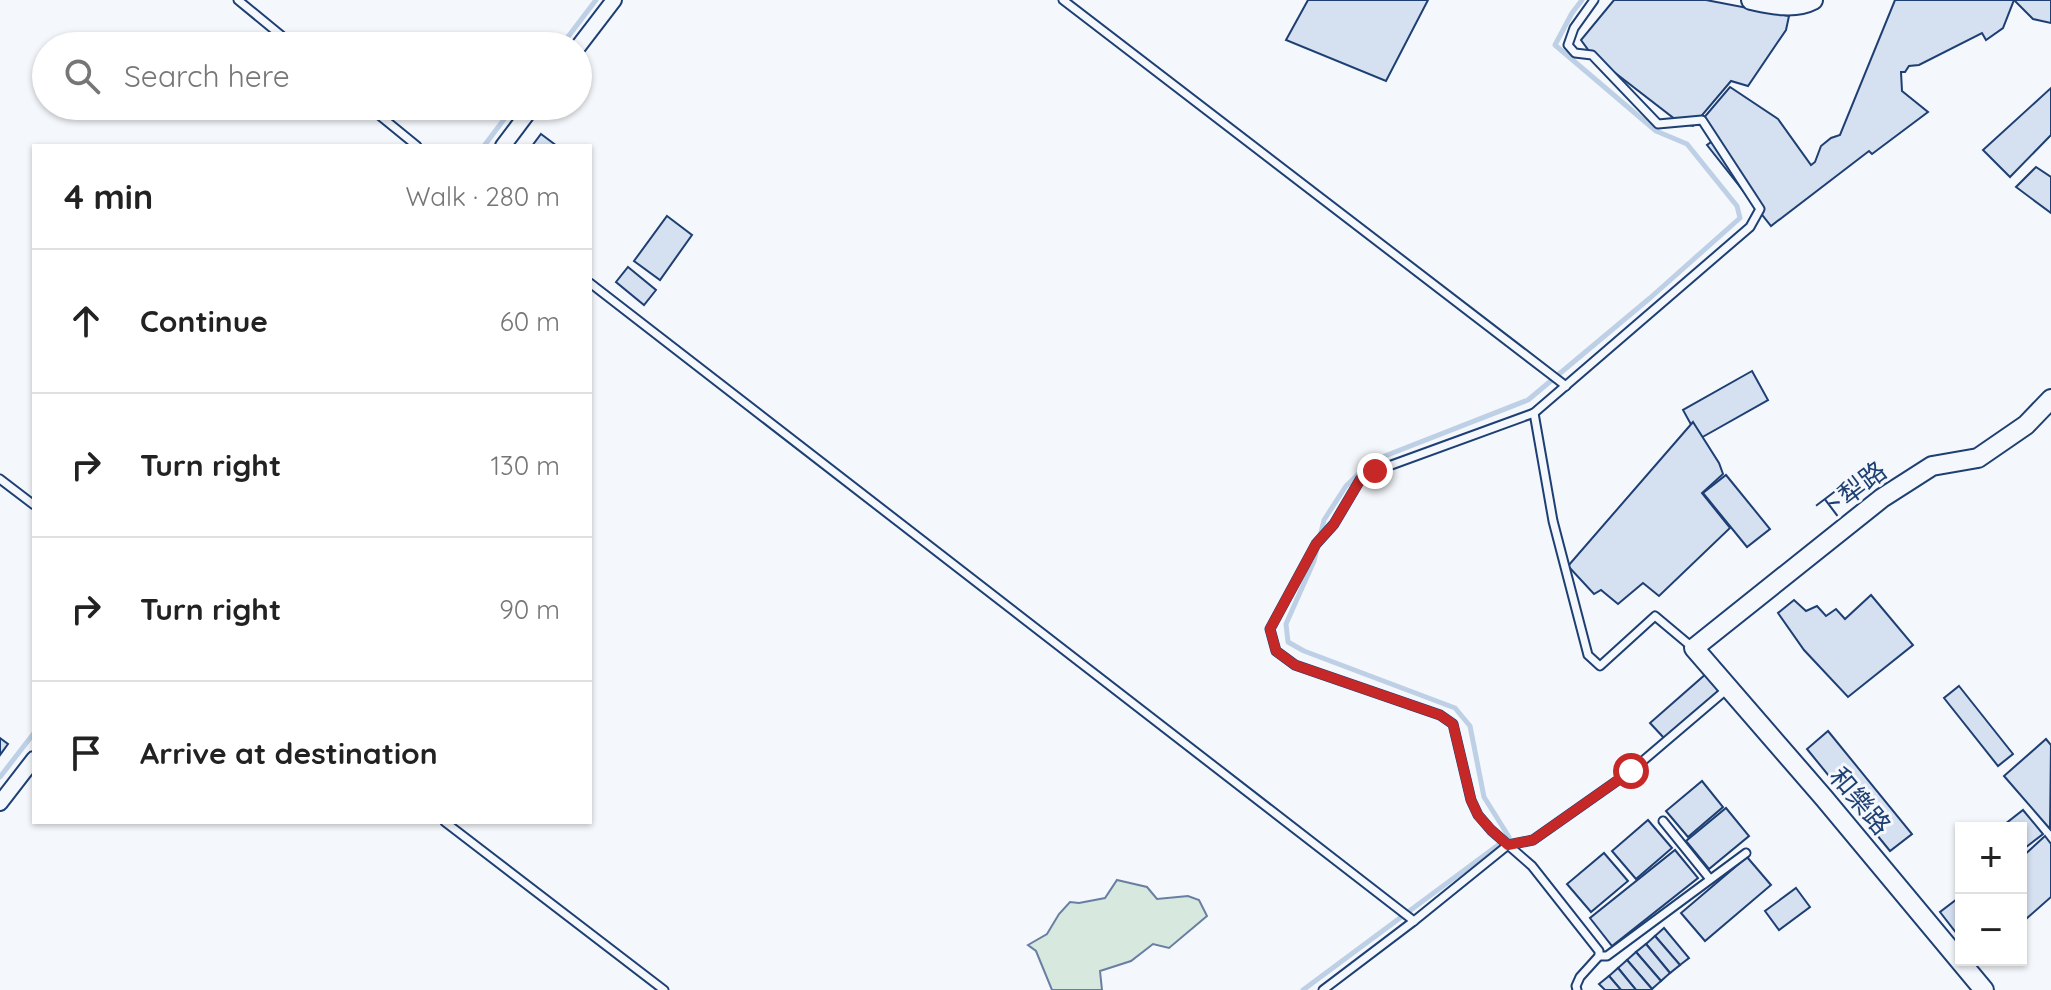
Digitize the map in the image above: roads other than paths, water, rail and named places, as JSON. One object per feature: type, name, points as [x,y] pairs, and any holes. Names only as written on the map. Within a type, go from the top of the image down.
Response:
[{"type":"street","points":[[589,32],[614,0]]},
{"type":"street","points":[[1751,0],[1778,6],[1813,0]]},
{"type":"street","points":[[504,144],[522,120]]},
{"type":"street","name":"下犁路","points":[[1694,648],[1882,498],[1932,466],[1978,458],[2026,425],[2051,399]]},
{"type":"street","name":"和樂路","points":[[1694,648],[1984,990]]},
{"type":"street","points":[[0,803],[32,762]]},
{"type":"lane","points":[[238,0],[277,32]]},
{"type":"lane","points":[[1063,0],[1566,386]]},
{"type":"lane","points":[[1594,0],[1574,28],[1568,45],[1575,53],[1592,55],[1658,124],[1702,120],[1760,209],[1750,227],[1534,413],[1364,475],[1334,524],[1316,544],[1270,629],[1276,651],[1295,665],[1440,715],[1453,724],[1471,800],[1478,815],[1532,866],[1599,951],[1599,956]]},
{"type":"lane","points":[[385,120],[415,144]]},
{"type":"lane","points":[[592,285],[1414,921]]},
{"type":"lane","points":[[1534,413],[1553,521],[1588,655],[1600,666],[1655,616],[1694,648]]},
{"type":"lane","points":[[0,479],[32,503]]},
{"type":"lane","points":[[1323,990],[1508,845],[1533,840],[1631,771],[1728,688]]},
{"type":"lane","points":[[1663,821],[1710,879]]},
{"type":"lane","points":[[448,824],[664,990]]},
{"type":"lane","points":[[1577,990],[1580,977],[1599,956],[1607,956],[1746,853]]},
{"type":"waterway","points":[[572,32],[596,0]]},
{"type":"waterway","points":[[1303,990],[1509,837],[1484,797],[1470,726],[1455,708],[1304,651],[1288,642],[1286,624],[1314,561],[1324,520],[1346,486],[1372,461],[1528,400],[1740,218],[1737,206],[1687,144],[1656,131],[1555,45],[1582,0]]},
{"type":"waterway","points":[[486,144],[504,120]]},
{"type":"waterway","points":[[0,777],[32,736]]}]
